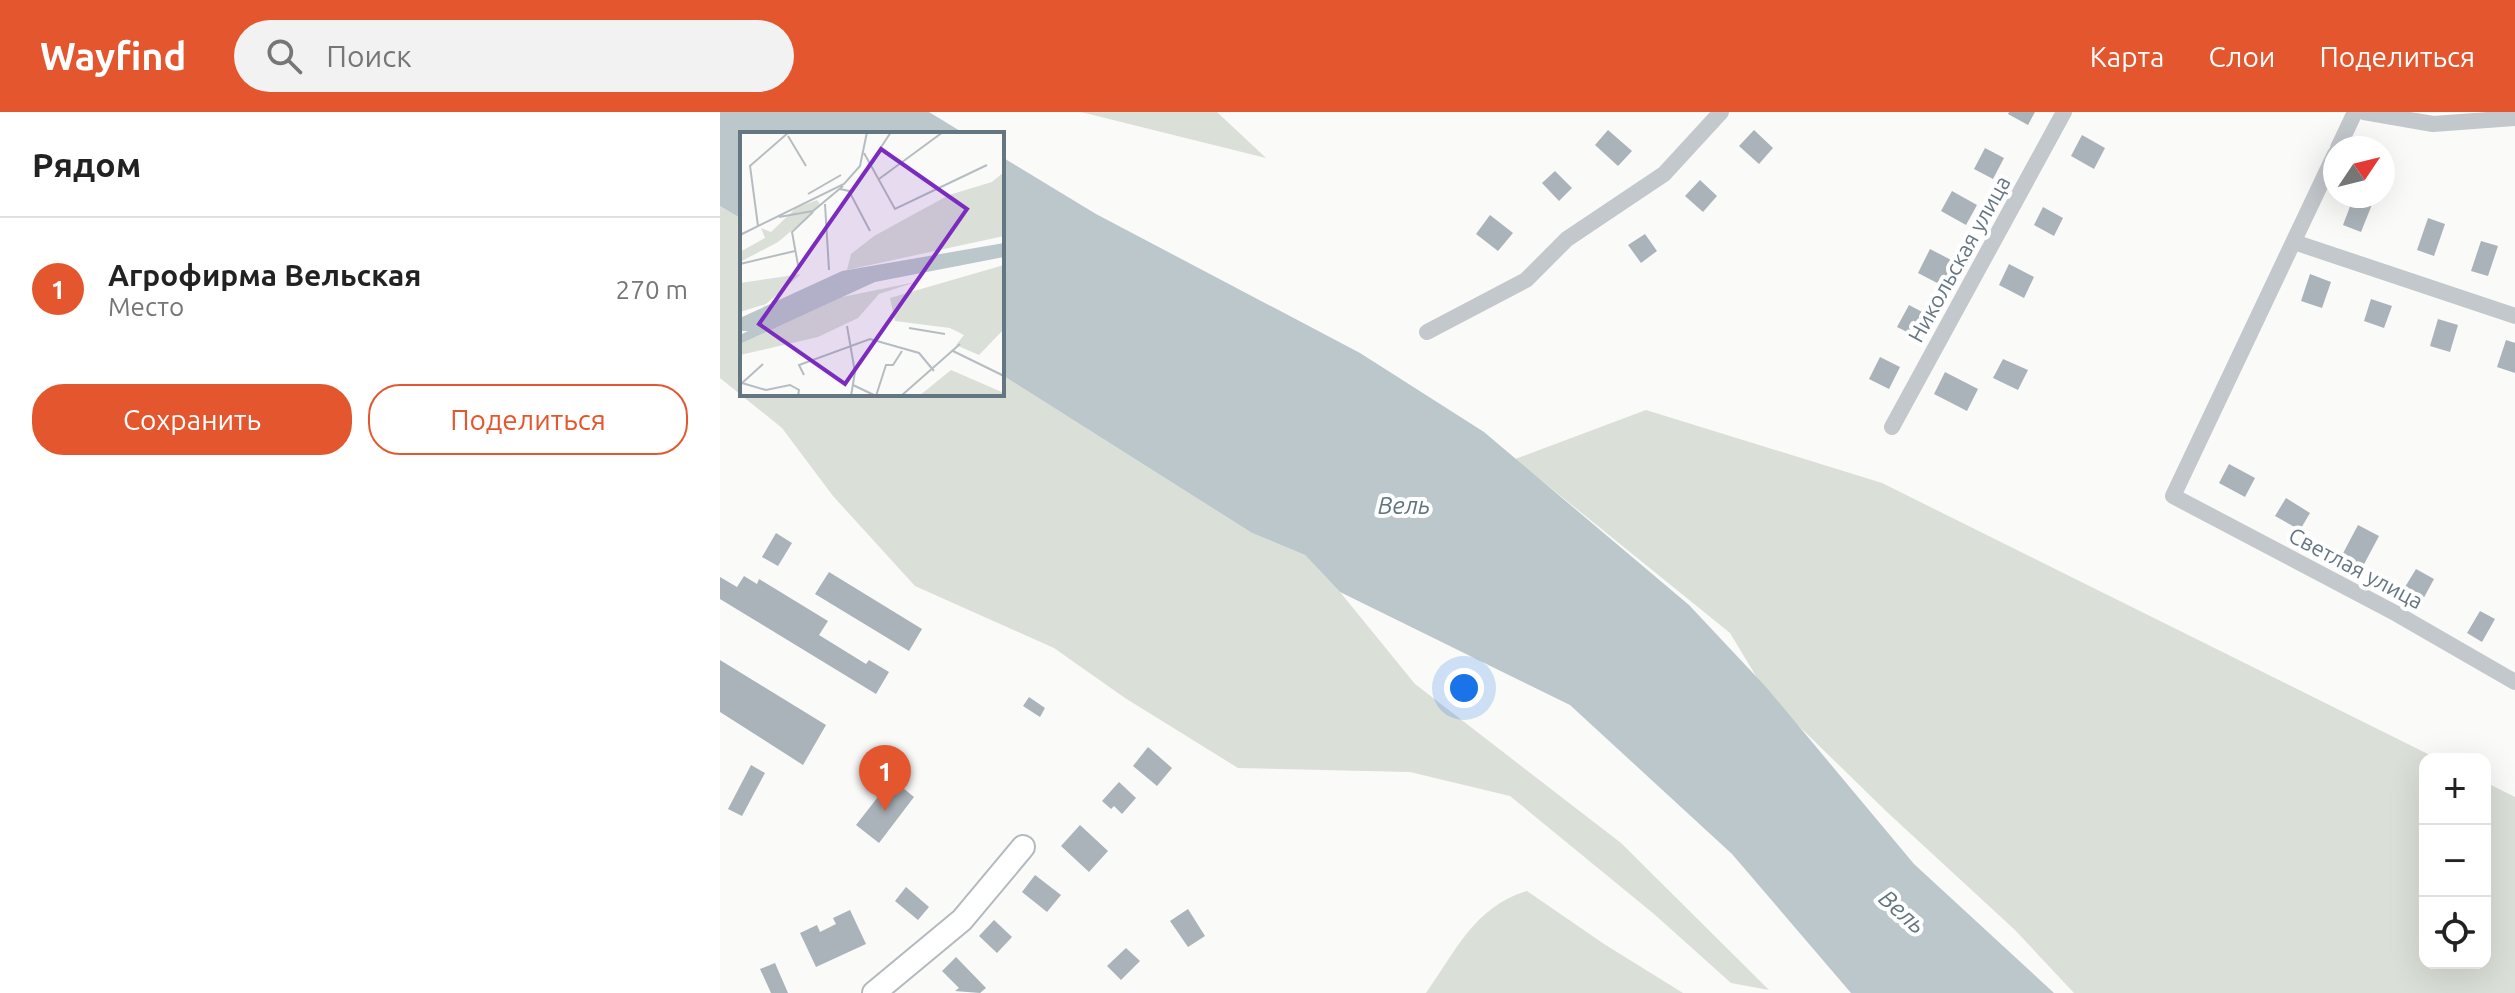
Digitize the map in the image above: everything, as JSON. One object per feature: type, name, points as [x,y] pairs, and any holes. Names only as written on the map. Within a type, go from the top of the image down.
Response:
[{"type":"street","points":[[1427,332],[1526,280],[1567,239],[1664,174],[1721,112]]},
{"type":"street","name":"Никольская улица","points":[[1892,427],[2064,112]]},
{"type":"street","points":[[2344,136],[2355,112]]},
{"type":"street","points":[[2364,112],[2433,124],[2481,116],[2515,118]]},
{"type":"street","points":[[2323,180],[2294,242],[2515,316]]},
{"type":"street","name":"Светлая улица","points":[[2294,242],[2173,496],[2397,614],[2515,682]]},
{"type":"street","points":[[874,993],[962,920],[1023,847]]},
{"type":"shaded area","points":[[1081,112],[1217,112],[1266,158]]},
{"type":"shaded area","points":[[720,206],[740,218],[740,394],[720,378]]},
{"type":"shaded area","points":[[1004,376],[1252,533],[1305,555],[1340,592],[1415,684],[1621,843],[1769,990],[1731,983],[1654,914],[1510,796],[1410,772],[1238,768],[1125,698],[1054,648],[915,586],[833,496],[782,428],[742,396],[1004,396]]},
{"type":"shaded area","points":[[1646,410],[1882,483],[2426,753],[2419,753],[2419,969],[2491,969],[2491,785],[2515,797],[2515,993],[2074,993],[2015,930],[1768,696],[1730,633],[1515,459]]},
{"type":"shaded area","points":[[1527,891],[1683,993],[1426,993],[1457,946],[1480,919],[1509,898]]},
{"type":"water","points":[[720,112],[929,112],[962,132],[740,132],[740,218],[720,206]]},
{"type":"water","name":"Вель","points":[[1004,158],[1096,214],[1360,353],[1484,432],[1689,605],[1766,687],[1914,864],[2054,993],[1851,993],[1732,854],[1570,705],[1340,592],[1305,555],[1252,533],[1004,376]]},
{"type":"building","points":[[2009,112],[2035,112],[2028,125]]},
{"type":"building","points":[[1608,130],[1632,151],[1618,166],[1595,145]]},
{"type":"building","points":[[1754,130],[1773,148],[1759,164],[1739,146]]},
{"type":"building","points":[[2082,135],[2105,148],[2094,169],[2071,156]]},
{"type":"building","points":[[1985,148],[2004,158],[1993,179],[1974,169]]},
{"type":"building","points":[[1555,171],[1572,188],[1559,201],[1542,183]]},
{"type":"building","points":[[1700,180],[1717,196],[1703,212],[1685,196]]},
{"type":"building","points":[[1952,191],[1977,205],[1966,225],[1941,211]]},
{"type":"building","points":[[2043,207],[2063,218],[2054,236],[2034,225]]},
{"type":"building","points":[[2349,208],[2371,208],[2361,232],[2343,225]]},
{"type":"building","points":[[1490,215],[1513,233],[1498,251],[1476,234]]},
{"type":"building","points":[[2428,218],[2445,224],[2434,256],[2417,250]]},
{"type":"building","points":[[1645,234],[1657,251],[1641,263],[1628,245]]},
{"type":"building","points":[[2481,241],[2498,246],[2488,276],[2471,271]]},
{"type":"building","points":[[1930,249],[1955,262],[1943,286],[1918,273]]},
{"type":"building","points":[[2009,264],[2034,277],[2024,298],[1999,285]]},
{"type":"building","points":[[2310,274],[2331,282],[2322,308],[2301,301]]},
{"type":"building","points":[[2371,299],[2392,306],[2384,328],[2364,321]]},
{"type":"building","points":[[1909,305],[1928,315],[1917,337],[1897,327]]},
{"type":"building","points":[[2438,319],[2458,325],[2450,352],[2430,346]]},
{"type":"building","points":[[2506,340],[2515,343],[2515,373],[2497,367]]},
{"type":"building","points":[[1880,357],[1900,367],[1889,389],[1869,379]]},
{"type":"building","points":[[2003,359],[2028,370],[2018,390],[1993,378]]},
{"type":"building","points":[[1945,372],[1978,389],[1967,411],[1934,394]]},
{"type":"building","points":[[2229,464],[2255,478],[2245,497],[2219,483]]},
{"type":"building","points":[[2286,498],[2310,513],[2300,530],[2275,516]]},
{"type":"building","points":[[2358,525],[2379,536],[2362,568],[2341,557]]},
{"type":"building","points":[[776,533],[792,543],[778,566],[762,557]]},
{"type":"building","points":[[2416,569],[2434,579],[2421,603],[2402,592]]},
{"type":"building","points":[[829,572],[922,629],[909,651],[815,594]]},
{"type":"building","points":[[744,576],[757,584],[759,579],[828,621],[819,635],[866,664],[869,660],[889,672],[876,694],[720,599],[720,577],[737,587]]},
{"type":"building","points":[[2480,611],[2495,619],[2482,642],[2467,633]]},
{"type":"building","points":[[720,660],[826,725],[803,765],[720,712]]},
{"type":"building","points":[[1029,697],[1045,708],[1040,717],[1023,706]]},
{"type":"building","points":[[1148,747],[1172,768],[1157,786],[1133,766]]},
{"type":"building","points":[[751,765],[765,773],[742,816],[728,809]]},
{"type":"building","points":[[892,779],[914,797],[879,843],[856,825]]},
{"type":"building","points":[[1119,782],[1136,798],[1122,814],[1102,801]]},
{"type":"building","points":[[1080,825],[1108,851],[1089,872],[1061,846]]},
{"type":"building","points":[[1035,875],[1061,895],[1047,912],[1022,892]]},
{"type":"building","points":[[906,887],[929,907],[918,920],[895,901]]},
{"type":"building","points":[[1188,909],[1205,936],[1188,947],[1170,921]]},
{"type":"building","points":[[850,910],[866,944],[816,967],[800,933],[817,925],[820,932],[836,924],[833,918]]},
{"type":"building","points":[[994,920],[1012,937],[997,953],[979,936]]},
{"type":"building","points":[[1126,948],[1140,961],[1121,980],[1107,966]]},
{"type":"building","points":[[956,957],[986,988],[980,993],[955,991],[959,988],[942,971]]},
{"type":"building","points":[[775,963],[788,993],[771,993],[760,969]]},
{"type":"place","name":"Агрофирма Вельская","points":[[885,811]]}]
